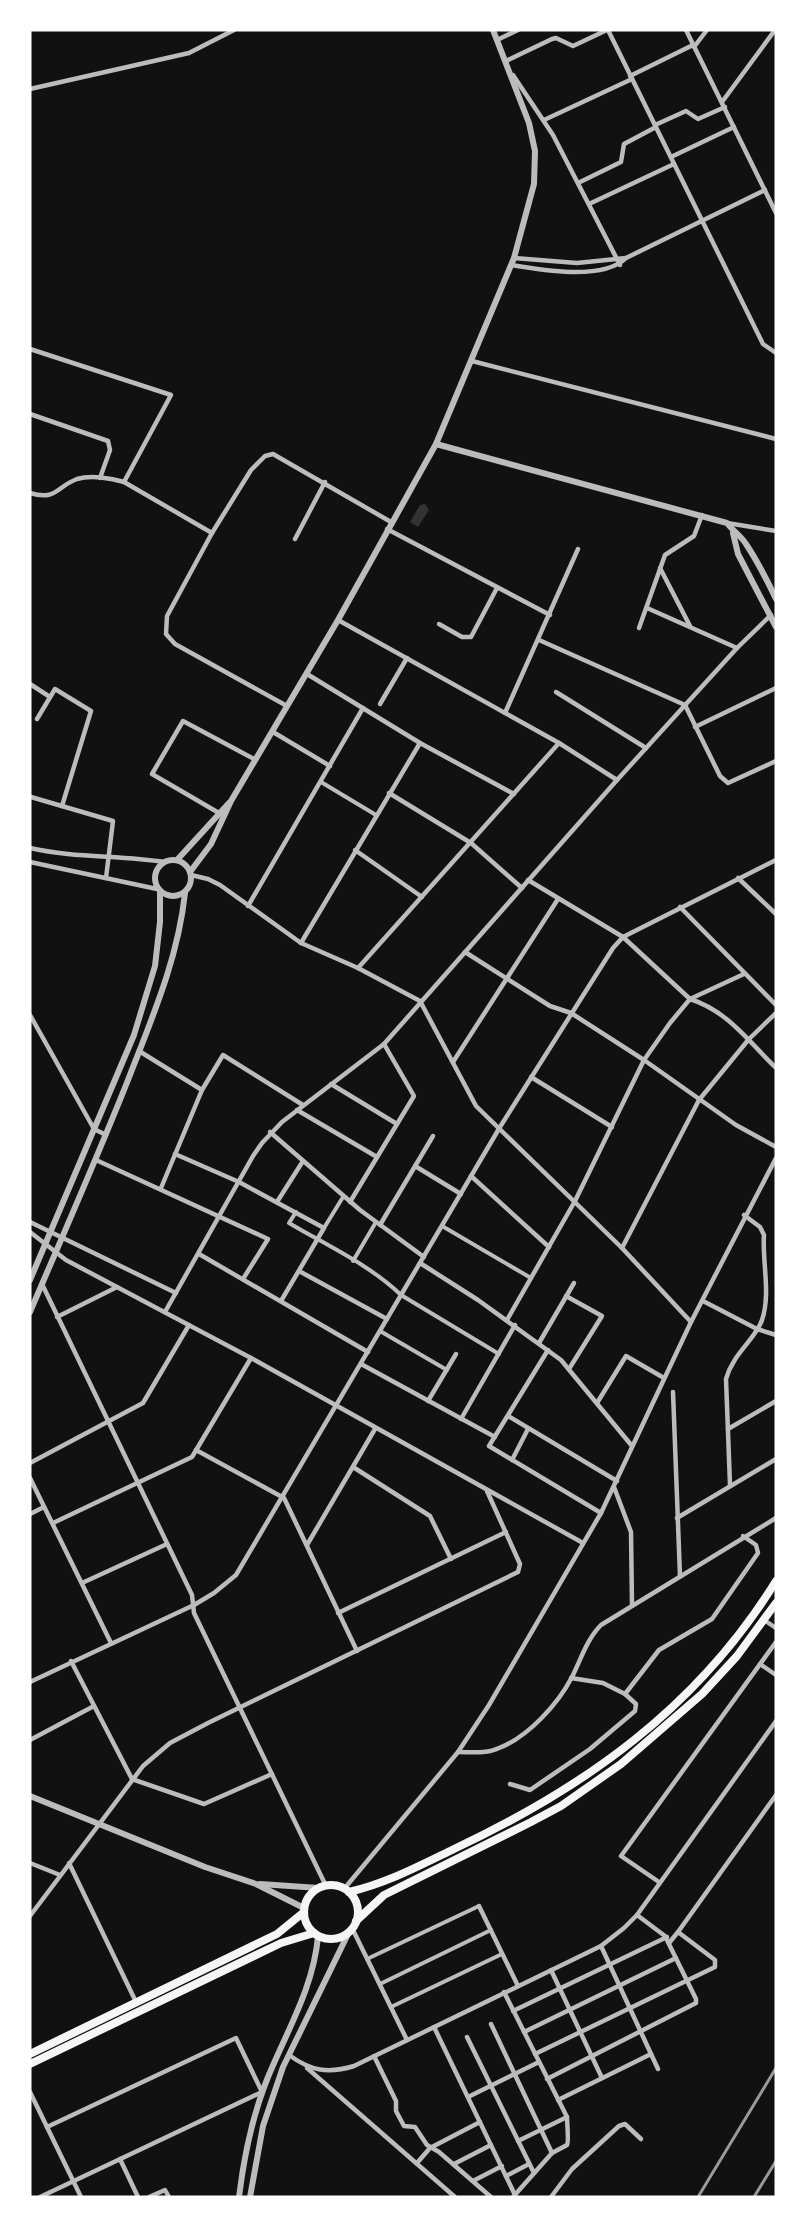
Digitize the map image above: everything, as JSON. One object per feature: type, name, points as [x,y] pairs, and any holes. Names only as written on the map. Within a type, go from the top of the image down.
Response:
[{"type":"main road","points":[[30,2054],[276,1934],[304,1910],[310,1895],[323,1887],[346,1891],[390,1881],[492,1831],[588,1776],[641,1736],[694,1687],[727,1650],[776,1581]]},
{"type":"main road","points":[[30,2064],[281,1943],[316,1935],[334,1938],[352,1927],[389,1892],[531,1822],[593,1785],[686,1710],[737,1656],[776,1603]]},
{"type":"main road","points":[[346,1891],[358,1910],[352,1927]]},
{"type":"main road","points":[[304,1910],[308,1926],[316,1935]]},
{"type":"street","points":[[30,89],[189,53],[234,30]]},
{"type":"street","points":[[30,1312],[96,1160],[173,963],[184,893],[191,881],[191,873],[216,835],[231,801],[307,674],[436,444],[514,258],[534,184],[535,151],[529,123],[493,30]]},
{"type":"street","points":[[497,40],[518,30]]},
{"type":"street","points":[[506,61],[552,39],[556,38],[571,46],[607,30],[763,344],[776,353]]},
{"type":"street","points":[[686,30],[776,213]]},
{"type":"street","points":[[544,120],[694,46],[708,30]]},
{"type":"street","points":[[578,183],[621,162],[624,144],[656,126],[686,111],[699,119],[724,104],[775,30]]},
{"type":"street","points":[[511,73],[544,120],[620,265]]},
{"type":"street","points":[[671,157],[734,127]]},
{"type":"street","points":[[589,204],[674,164]]},
{"type":"street","points":[[511,265],[567,272],[620,265],[626,258],[765,190]]},
{"type":"street","points":[[514,258],[578,263],[616,257],[626,258]]},
{"type":"street","points":[[30,349],[171,395],[124,482]]},
{"type":"street","points":[[472,361],[776,439]]},
{"type":"street","points":[[30,414],[108,441],[110,450],[100,478]]},
{"type":"street","points":[[436,444],[727,523],[776,531]]},
{"type":"street","points":[[288,706],[175,644],[166,634],[167,616],[212,533],[251,470],[269,455],[276,454],[391,522]]},
{"type":"street","points":[[30,493],[47,496],[75,480],[100,478],[124,482],[212,533]]},
{"type":"street","points":[[295,539],[326,482]]},
{"type":"street","points":[[639,628],[660,568],[669,551],[694,536],[702,515]]},
{"type":"street","points":[[727,523],[759,562],[776,599]]},
{"type":"street","points":[[387,529],[550,615]]},
{"type":"street","points":[[734,533],[735,546],[776,627]]},
{"type":"street","points":[[505,713],[578,549]]},
{"type":"street","points":[[660,568],[690,626]]},
{"type":"street","points":[[439,624],[462,637],[471,637],[497,588]]},
{"type":"street","points":[[647,608],[737,648]]},
{"type":"street","points":[[165,1312],[270,1132],[384,1044],[617,780],[737,648],[771,615]]},
{"type":"street","points":[[338,620],[559,743],[617,780]]},
{"type":"street","points":[[539,640],[685,705],[720,776],[728,783],[776,761]]},
{"type":"street","points":[[380,704],[407,658]]},
{"type":"street","points":[[307,674],[420,743],[514,794]]},
{"type":"street","points":[[30,684],[50,697]]},
{"type":"street","points":[[695,727],[776,688]]},
{"type":"street","points":[[37,719],[55,689],[91,711],[62,806]]},
{"type":"street","points":[[556,692],[646,748]]},
{"type":"street","points":[[248,906],[363,708]]},
{"type":"street","points":[[219,813],[153,774],[183,721],[256,760]]},
{"type":"street","points":[[273,732],[330,766]]},
{"type":"street","points":[[302,943],[420,743]]},
{"type":"street","points":[[358,968],[559,743]]},
{"type":"street","points":[[321,782],[376,815]]},
{"type":"street","points":[[389,793],[471,843],[522,888]]},
{"type":"street","points":[[31,796],[113,821],[106,878]]},
{"type":"street","points":[[30,849],[77,856],[109,856],[165,862],[177,860],[231,801]]},
{"type":"street","points":[[355,850],[422,897]]},
{"type":"street","points":[[177,860],[191,873],[214,882],[302,943],[358,968],[420,1001],[476,1106],[622,1248],[691,1322]]},
{"type":"street","points":[[30,1682],[194,1605],[214,1593],[236,1575],[284,1498],[500,1127],[571,1013],[623,937],[776,860]]},
{"type":"street","points":[[30,862],[158,890],[172,897],[184,893]]},
{"type":"street","points":[[30,1280],[134,1035],[155,966],[160,922],[158,890],[154,875],[165,862]]},
{"type":"street","points":[[738,878],[776,914]]},
{"type":"street","points":[[528,880],[623,937],[690,999],[727,1020],[749,1039],[776,1068]]},
{"type":"street","points":[[453,1062],[558,899]]},
{"type":"street","points":[[680,907],[776,1005]]},
{"type":"street","points":[[465,952],[549,1006],[571,1013],[766,1144],[776,1147]]},
{"type":"street","points":[[507,1320],[575,1201],[644,1060],[684,1004],[744,974]]},
{"type":"street","points":[[622,1248],[699,1100],[749,1039],[776,1013]]},
{"type":"street","points":[[30,1015],[94,1129],[106,1135]]},
{"type":"street","points":[[350,1202],[414,1096],[384,1044]]},
{"type":"street","points":[[139,1051],[202,1090]]},
{"type":"street","points":[[161,1188],[202,1090],[223,1055],[303,1105]]},
{"type":"street","points":[[531,1077],[612,1126]]},
{"type":"street","points":[[331,1084],[397,1124]]},
{"type":"street","points":[[297,1110],[377,1157]]},
{"type":"street","points":[[270,1132],[350,1202],[424,1257]]},
{"type":"street","points":[[353,1261],[433,1136]]},
{"type":"street","points":[[175,1154],[239,1182],[324,1228]]},
{"type":"street","points":[[346,1891],[458,1752],[480,1719],[584,1543],[617,1481],[664,1378],[744,1215],[776,1158]]},
{"type":"street","points":[[96,1160],[221,1215],[268,1239],[243,1279]]},
{"type":"street","points":[[277,1202],[303,1161]]},
{"type":"street","points":[[415,1166],[461,1194]]},
{"type":"street","points":[[471,1176],[549,1247]]},
{"type":"street","points":[[281,1301],[344,1197]]},
{"type":"street","points":[[296,1212],[288,1223],[389,1283],[401,1295],[499,1354]]},
{"type":"street","points":[[730,1485],[725,1392],[729,1369],[763,1319],[764,1305],[764,1235],[760,1227],[744,1215]]},
{"type":"street","points":[[30,1222],[176,1293]]},
{"type":"street","points":[[442,1226],[531,1278]]},
{"type":"street","points":[[30,1232],[56,1252],[117,1287],[251,1358],[375,1429],[584,1543]]},
{"type":"street","points":[[199,1254],[368,1352]]},
{"type":"street","points":[[420,1263],[515,1325],[548,1350],[569,1369],[632,1446]]},
{"type":"street","points":[[299,1271],[387,1319]]},
{"type":"street","points":[[538,1343],[574,1282]]},
{"type":"street","points":[[42,1284],[192,1595],[194,1613],[241,1707],[323,1887],[256,1884]]},
{"type":"street","points":[[57,1317],[117,1287]]},
{"type":"street","points":[[566,1296],[602,1316],[569,1369]]},
{"type":"street","points":[[703,1301],[757,1329],[776,1335]]},
{"type":"street","points":[[30,1463],[143,1403],[189,1325]]},
{"type":"street","points":[[461,1419],[515,1325]]},
{"type":"street","points":[[380,1331],[447,1370]]},
{"type":"street","points":[[548,1350],[489,1446],[600,1513]]},
{"type":"street","points":[[428,1401],[456,1354]]},
{"type":"street","points":[[597,1403],[626,1356],[664,1378]]},
{"type":"street","points":[[52,1523],[192,1457],[251,1358]]},
{"type":"street","points":[[361,1364],[495,1437]]},
{"type":"street","points":[[673,1392],[680,1576]]},
{"type":"street","points":[[728,1429],[776,1401]]},
{"type":"street","points":[[508,1416],[617,1481]]},
{"type":"street","points":[[307,1545],[375,1429]]},
{"type":"street","points":[[512,1460],[528,1429]]},
{"type":"street","points":[[196,1450],[284,1498],[357,1651]]},
{"type":"street","points":[[677,1518],[776,1459]]},
{"type":"street","points":[[353,1467],[430,1516],[451,1559]]},
{"type":"street","points":[[30,1478],[111,1643]]},
{"type":"street","points":[[614,1487],[631,1532],[632,1605]]},
{"type":"street","points":[[30,1916],[132,1779],[165,1747],[241,1707],[519,1572],[520,1564],[487,1491]]},
{"type":"street","points":[[30,1514],[44,1507]]},
{"type":"street","points":[[458,1752],[488,1751],[510,1742],[543,1717],[560,1699],[595,1631],[632,1605],[776,1518]]},
{"type":"street","points":[[338,1613],[506,1532]]},
{"type":"street","points":[[625,1694],[659,1650],[712,1618],[722,1606],[758,1551],[753,1542],[743,1536]]},
{"type":"street","points":[[82,1583],[167,1544]]},
{"type":"street","points":[[764,1620],[776,1627]]},
{"type":"street","points":[[659,1882],[621,1856],[776,1642]]},
{"type":"street","points":[[71,1661],[132,1779],[204,1804],[272,1774]]},
{"type":"street","points":[[760,1664],[776,1675]]},
{"type":"street","points":[[510,1784],[530,1790],[590,1749],[635,1711],[636,1704],[625,1694],[603,1683],[571,1678]]},
{"type":"street","points":[[30,1740],[94,1706]]},
{"type":"street","points":[[305,2067],[340,2070],[374,2056],[601,1946],[637,1915],[776,1720]]},
{"type":"street","points":[[670,1941],[776,1795]]},
{"type":"street","points":[[30,1796],[205,1867],[256,1884],[304,1910]]},
{"type":"street","points":[[30,1863],[60,1875]]},
{"type":"street","points":[[69,1863],[136,2002]]},
{"type":"street","points":[[367,1959],[479,1906],[518,1986]]},
{"type":"street","points":[[547,2079],[591,2055],[694,2006],[696,1999],[670,1941],[637,1915]]},
{"type":"street","points":[[352,1927],[407,2040]]},
{"type":"street","points":[[249,2197],[263,2126],[289,2055],[352,1927]]},
{"type":"street","points":[[380,1984],[490,1930]]},
{"type":"street","points":[[535,2054],[716,1967],[716,1962],[678,1932]]},
{"type":"street","points":[[239,2197],[245,2151],[262,2092],[314,1970],[316,1935]]},
{"type":"street","points":[[513,2011],[665,1936]]},
{"type":"street","points":[[601,1946],[658,2069]]},
{"type":"street","points":[[391,2007],[502,1954]]},
{"type":"street","points":[[524,2032],[676,1958]]},
{"type":"street","points":[[550,1970],[602,2078]]},
{"type":"street","points":[[434,2027],[502,2166],[514,2196],[552,2153],[569,2144],[565,2129],[567,2118],[504,1992]]},
{"type":"street","points":[[491,2024],[552,2153]]},
{"type":"street","points":[[467,2037],[534,2173]]},
{"type":"street","points":[[46,2127],[236,2038],[262,2092]]},
{"type":"street","points":[[558,2100],[651,2054]]},
{"type":"street","points":[[289,2055],[455,2197]]},
{"type":"street","points":[[374,2056],[396,2101],[396,2111],[400,2120],[407,2128],[415,2127],[430,2148],[454,2164],[491,2197]]},
{"type":"street","points":[[468,2097],[539,2062]]},
{"type":"street","points":[[30,2092],[81,2197]]},
{"type":"street","points":[[40,2197],[262,2092]]},
{"type":"street","points":[[518,2141],[567,2118]]},
{"type":"street","points":[[417,2163],[430,2148],[480,2122]]},
{"type":"street","points":[[551,2197],[588,2152],[619,2126],[625,2124],[641,2139]]},
{"type":"street","points":[[454,2164],[491,2145]]},
{"type":"street","points":[[120,2159],[138,2197]]},
{"type":"street","points":[[506,2176],[529,2164]]},
{"type":"street","points":[[473,2181],[502,2166]]},
{"type":"street","points":[[149,2197],[165,2190],[169,2197]]},
{"type":"shaded area","points":[[425,504],[429,510],[418,527],[410,522],[420,505]]},
{"type":"railway","points":[[698,2197],[776,2068]]},
{"type":"railway","points":[[754,2197],[776,2161]]}]
